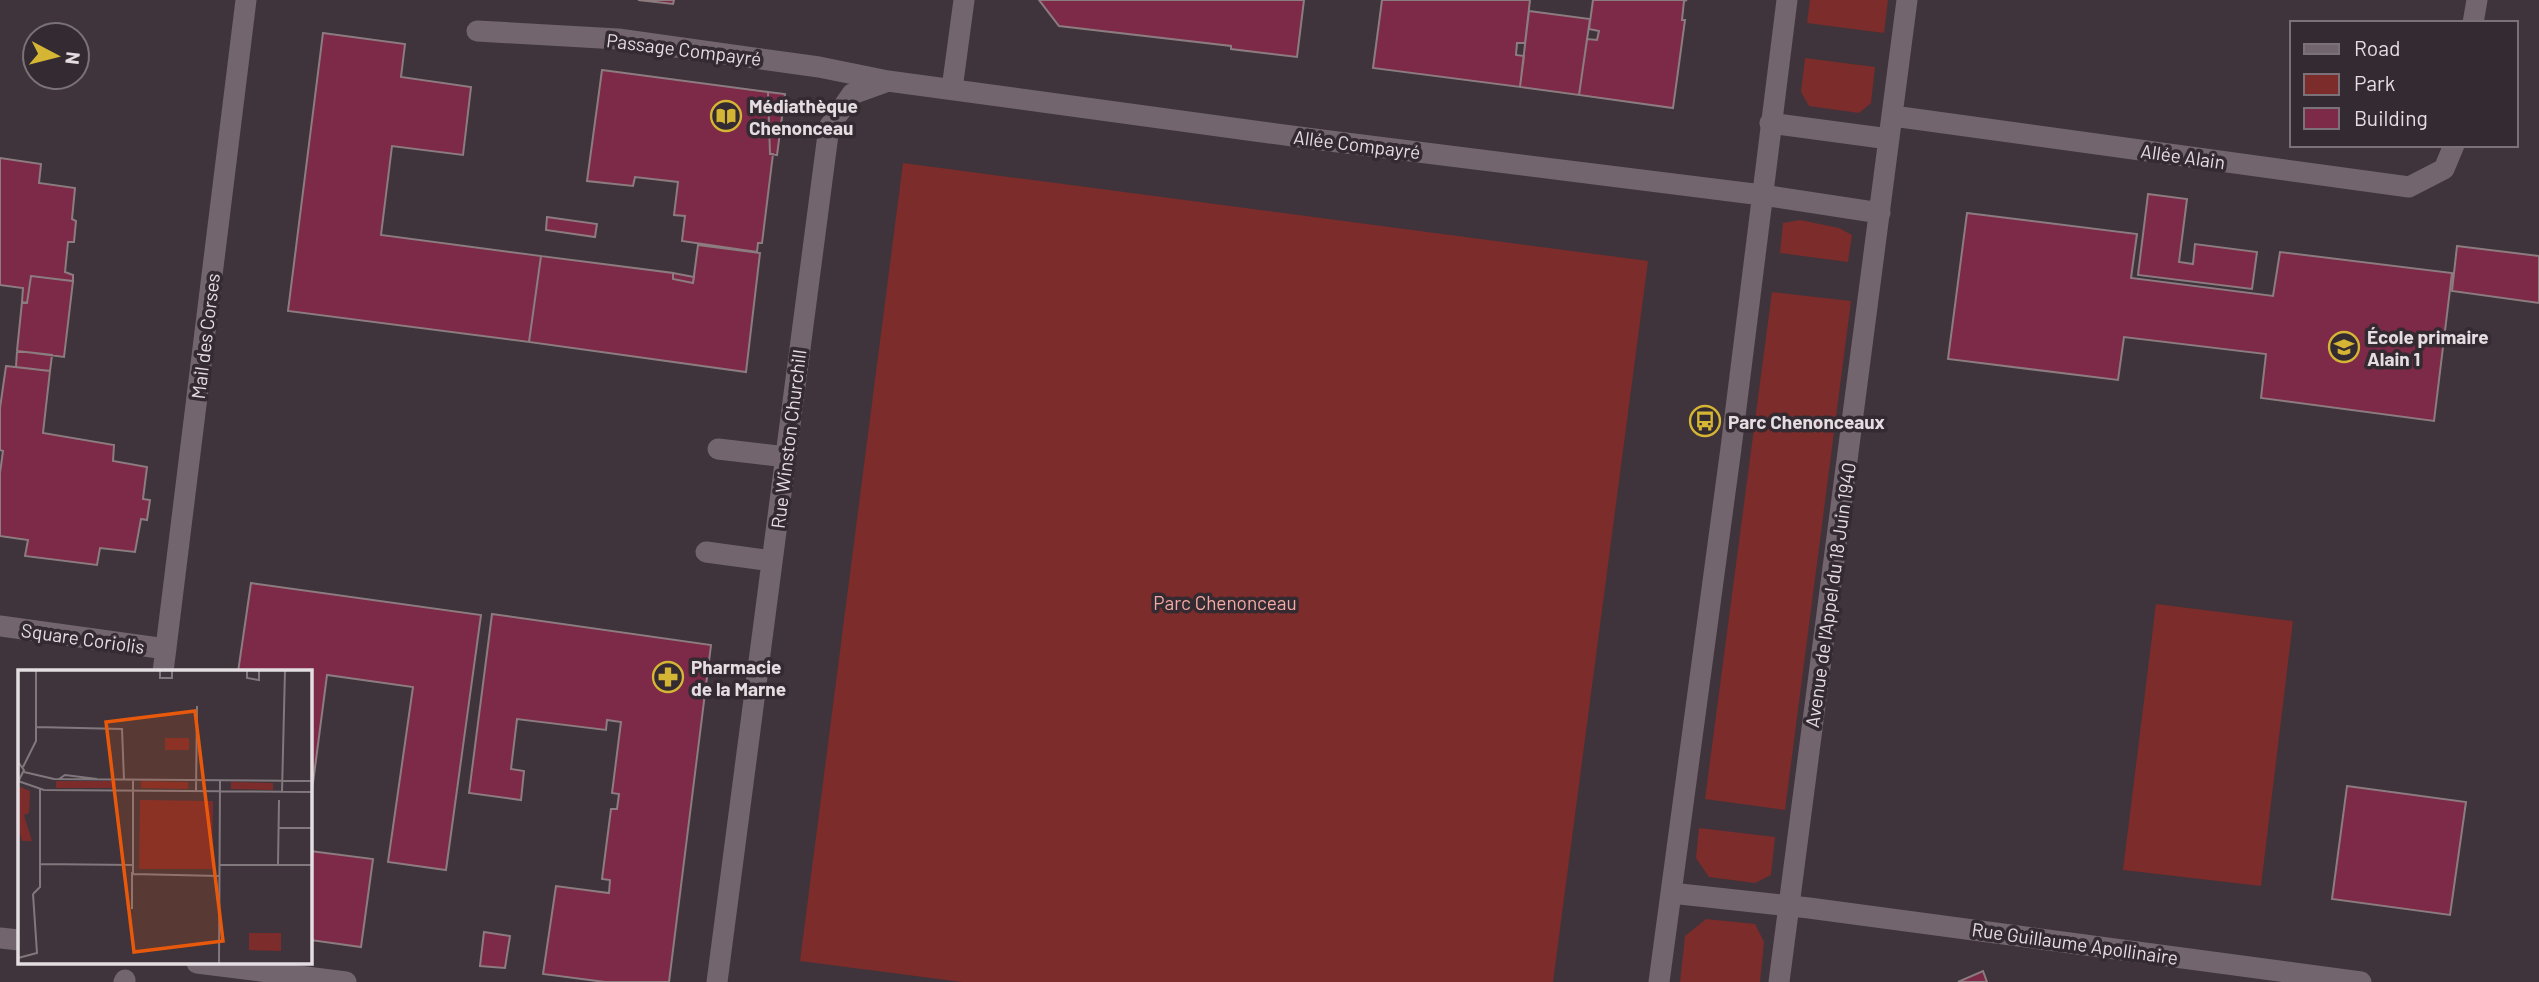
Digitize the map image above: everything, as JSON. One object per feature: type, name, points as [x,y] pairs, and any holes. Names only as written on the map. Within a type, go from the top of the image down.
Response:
[{"type":"street","name":"Mail des Corses","points":[[163,670],[246,0]]},
{"type":"street","points":[[952,89],[964,0]]},
{"type":"street","points":[[1659,982],[1731,448],[1787,0]]},
{"type":"street","name":"Avenue de l'Appel du 18 Juin 1940","points":[[1779,982],[1907,0]]},
{"type":"street","points":[[2473,21],[2476,0]]},
{"type":"street","name":"Passage Compayré","points":[[477,31],[618,40],[819,67],[888,81]]},
{"type":"street","name":"Rue Winston Churchill","points":[[717,982],[829,127],[852,94],[888,81],[952,89]]},
{"type":"street","name":"Allée Compayré","points":[[952,89],[1314,139],[1762,195],[1880,213]]},
{"type":"street","name":"Allée Alain","points":[[1893,116],[2409,187],[2444,169],[2453,147]]},
{"type":"street","points":[[1770,123],[1889,139]]},
{"type":"street","points":[[718,449],[786,457]]},
{"type":"street","points":[[706,552],[772,561]]},
{"type":"street","name":"Square Coriolis","points":[[0,626],[166,649]]},
{"type":"street","name":"Rue Guillaume Apollinaire","points":[[1671,893],[1789,906],[2270,975],[2361,982]]},
{"type":"street","points":[[0,938],[18,940]]},
{"type":"street","points":[[205,964],[346,982]]},
{"type":"green space","points":[[1810,0],[1888,0],[1884,33],[1807,23]]},
{"type":"green space","points":[[1805,58],[1875,67],[1871,103],[1859,113],[1809,106],[1801,92]]},
{"type":"green space","name":"Parc Chenonceau","points":[[903,163],[1648,261],[1553,982],[962,982],[800,961]]},
{"type":"green space","points":[[1800,220],[1839,228],[1852,235],[1848,262],[1780,253],[1783,223]]},
{"type":"green space","points":[[1772,292],[1851,301],[1785,810],[1705,799]]},
{"type":"green space","points":[[2156,604],[2293,621],[2261,886],[2123,870]]},
{"type":"green space","points":[[1699,828],[1775,837],[1771,875],[1755,883],[1709,877],[1696,858]]},
{"type":"green space","points":[[1706,919],[1755,924],[1764,942],[1760,982],[1680,982],[1685,936]]},
{"type":"building","points":[[638,0],[674,0],[673,4]]},
{"type":"building","points":[[1039,0],[1304,0],[1297,57],[1231,49],[1231,46],[1059,26]]},
{"type":"building","points":[[1382,0],[1530,0],[1525,43],[1517,43],[1516,55],[1524,56],[1520,87],[1373,68]]},
{"type":"building","points":[[1593,0],[1687,0],[1684,1],[1682,20],[1685,20],[1673,108],[1579,95],[1587,39],[1597,40],[1599,31],[1589,29]]},
{"type":"building","points":[[1529,11],[1590,19],[1579,95],[1520,87]]},
{"type":"building","points":[[323,33],[405,44],[401,77],[471,87],[463,155],[392,146],[381,235],[541,256],[529,342],[288,311]]},
{"type":"building","points":[[602,70],[768,92],[770,154],[773,154],[762,243],[758,243],[757,252],[682,241],[685,216],[674,215],[678,182],[635,177],[633,186],[587,181]]},
{"type":"building","points":[[768,92],[785,94],[777,155],[770,154]]},
{"type":"building","points":[[0,158],[41,164],[39,183],[75,188],[72,219],[76,221],[74,242],[68,242],[65,272],[73,275],[73,281],[31,276],[27,303],[22,302],[23,288],[0,285]]},
{"type":"building","points":[[2148,194],[2187,199],[2179,262],[2193,264],[2195,244],[2257,252],[2252,289],[2138,275]]},
{"type":"building","points":[[1967,213],[2137,234],[2131,278],[2273,296],[2280,252],[2452,273],[2434,421],[2261,398],[2266,354],[2124,337],[2118,380],[1948,359]]},
{"type":"building","points":[[547,217],[597,224],[595,237],[546,230]]},
{"type":"building","points":[[698,245],[760,253],[746,372],[529,342],[541,256],[673,273],[673,279],[693,283]]},
{"type":"building","points":[[2457,246],[2539,256],[2539,303],[2452,291]]},
{"type":"building","points":[[673,273],[694,277],[693,283],[673,279]]},
{"type":"building","points":[[31,276],[73,281],[64,357],[17,351],[22,302],[27,303]]},
{"type":"building","points":[[17,351],[52,355],[50,371],[16,367]]},
{"type":"building","points":[[6,366],[50,371],[43,433],[114,445],[113,461],[147,467],[143,499],[150,500],[147,520],[141,519],[135,552],[100,548],[97,565],[25,556],[28,540],[0,536],[0,473],[3,451],[0,450],[0,408]]},
{"type":"building","points":[[251,583],[481,615],[446,870],[388,862],[413,687],[327,675],[312,791],[312,670],[238,670]]},
{"type":"building","points":[[492,614],[711,645],[669,982],[605,982],[543,974],[556,886],[609,893],[610,880],[602,879],[611,809],[617,809],[619,794],[612,793],[621,722],[607,720],[606,730],[517,719],[511,769],[524,771],[521,800],[469,793]]},
{"type":"building","points":[[2347,786],[2466,802],[2450,915],[2332,899]]},
{"type":"building","points":[[312,851],[373,859],[361,947],[312,940]]},
{"type":"building","points":[[484,932],[510,936],[505,968],[480,966]]},
{"type":"building","points":[[1983,971],[1987,982],[1958,982]]},
{"type":"place","name":"Médiathèque Chenonceau","points":[[726,116]]},
{"type":"place","name":"École primaire Alain 1","points":[[2344,347]]},
{"type":"place","name":"Parc Chenonceaux","points":[[1705,421]]},
{"type":"place","name":"Pharmacie de la Marne","points":[[668,677]]}]
